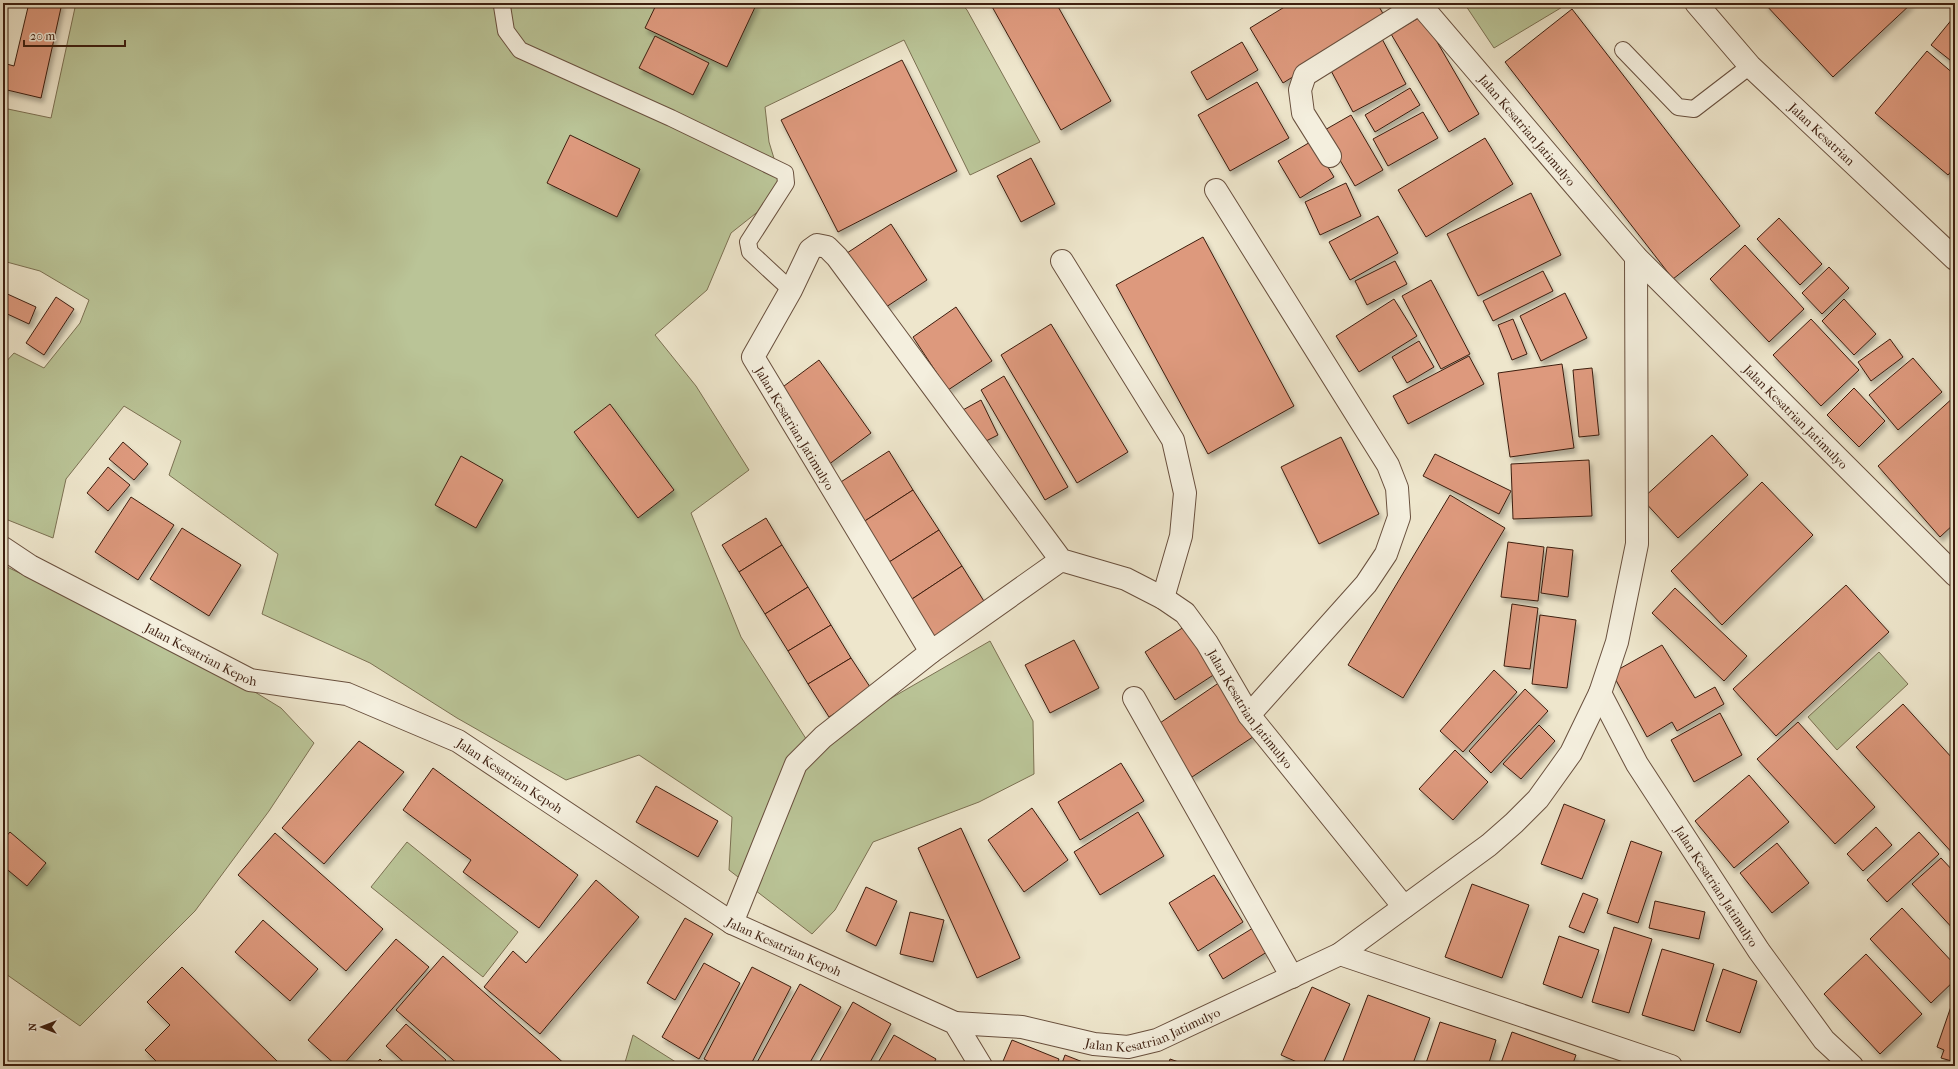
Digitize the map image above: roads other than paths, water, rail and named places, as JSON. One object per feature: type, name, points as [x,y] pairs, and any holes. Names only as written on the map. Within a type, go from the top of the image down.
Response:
[{"type":"street","name":"Jalan Kesatrian","points":[[1696,3],[1750,66],[1955,259]]},
{"type":"street","name":"Jalan Kesatrian Jatimulyo","points":[[1419,4],[1636,257],[1955,575]]},
{"type":"street","points":[[1330,156],[1303,113],[1300,90],[1305,75],[1419,4]]},
{"type":"street","points":[[1216,190],[1388,465],[1397,488],[1399,517],[1386,554],[1366,584],[1250,715]]},
{"type":"street","name":"Jalan Kesatrian Jatimulyo","points":[[931,652],[754,360],[754,353],[762,342],[791,290],[810,250],[817,245],[827,247],[837,257],[1061,560],[1126,579],[1163,598],[1185,613],[1207,643],[1250,715],[1404,907]]},
{"type":"street","name":"Jalan Kesatrian Jatimulyo","points":[[955,1023],[1022,1027],[1094,1044],[1128,1047],[1157,1040],[1340,954],[1489,845],[1514,824],[1538,799],[1571,752],[1600,693],[1617,642],[1637,544],[1636,257]]},
{"type":"street","points":[[1062,261],[1173,440],[1185,493],[1181,536],[1163,598]]},
{"type":"street","name":"Jalan Kesatrian Kepoh","points":[[3,548],[30,566],[250,680],[347,694],[458,741],[732,923],[955,1023]]},
{"type":"street","points":[[732,923],[796,764],[823,737],[931,652],[1061,560]]},
{"type":"street","name":"Jalan Kesatrian Jatimulyo","points":[[1600,693],[1637,764],[1759,951],[1824,1040],[1852,1066]]},
{"type":"street","points":[[1134,698],[1292,977]]},
{"type":"street","points":[[1340,954],[1671,1066]]},
{"type":"street","points":[[955,1023],[981,1066]]},
{"type":"lane","points":[[503,3],[502,6],[506,31],[520,50],[671,118],[785,173],[786,182],[748,242],[750,252],[791,290]]},
{"type":"lane","points":[[1622,50],[1678,107],[1694,109],[1750,66]]}]
